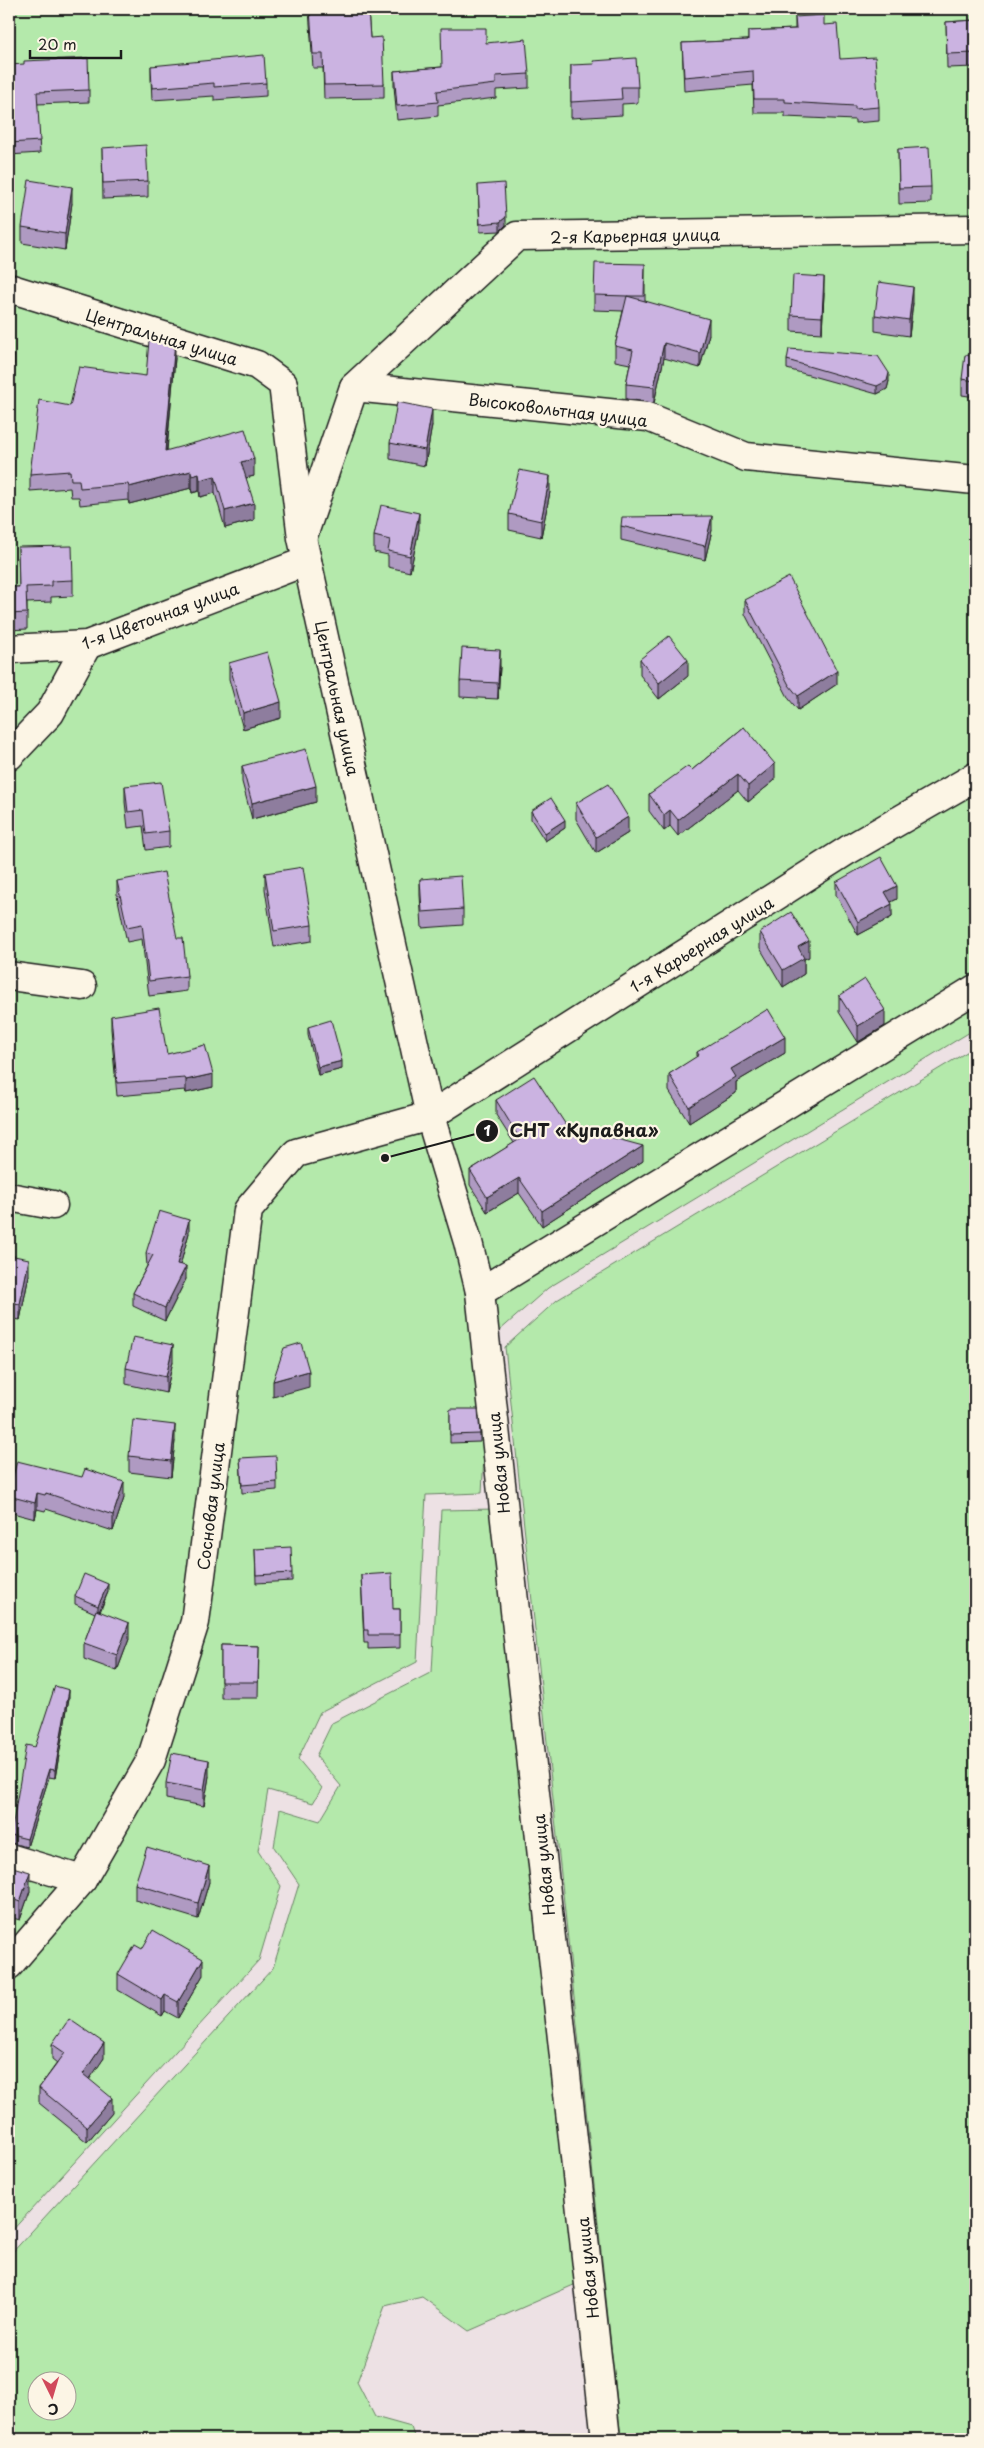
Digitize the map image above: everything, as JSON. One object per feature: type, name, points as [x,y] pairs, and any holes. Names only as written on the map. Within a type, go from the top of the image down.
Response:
[{"type":"street","name":"2-я Карьерная улица","points":[[354,387],[517,236],[975,230]]},
{"type":"street","name":"Центральная улица","points":[[9,288],[257,365],[283,384],[305,549],[430,1116],[468,1242],[480,1292]]},
{"type":"street","name":"Высоковольтная улица","points":[[354,387],[648,417],[746,457],[975,480]]},
{"type":"street","points":[[305,549],[354,387]]},
{"type":"street","name":"1-я Цветочная улица","points":[[9,650],[87,645],[305,549]]},
{"type":"street","points":[[9,756],[50,713],[87,645]]},
{"type":"street","name":"1-я Карьерная улица","points":[[430,1116],[848,850],[975,777]]},
{"type":"street","points":[[9,976],[82,986]]},
{"type":"street","points":[[480,1292],[975,989]]},
{"type":"street","name":"Сосновая улица","points":[[9,1965],[82,1880],[151,1760],[195,1622],[248,1210],[296,1153],[430,1116]]},
{"type":"street","points":[[9,1198],[53,1205]]},
{"type":"street","name":"Новая улица","points":[[480,1292],[606,2439]]},
{"type":"street","points":[[9,1858],[82,1880]]},
{"type":"green space","points":[[9,9],[975,9],[975,1029],[548,1288],[490,1339],[482,1493],[426,1495],[417,1662],[320,1712],[298,1759],[322,1788],[313,1803],[268,1790],[258,1851],[281,1886],[259,1960],[9,2234]]},
{"type":"green space","points":[[975,1047],[975,2439],[621,2439],[505,1347],[557,1300]]},
{"type":"green space","points":[[496,1509],[585,2280],[469,2331],[422,2297],[385,2306],[357,2382],[375,2417],[411,2427],[415,2439],[9,2439],[9,2256],[273,1968],[299,1884],[274,1847],[280,1809],[320,1821],[341,1786],[316,1756],[332,1723],[432,1672],[441,1510]]},
{"type":"building","points":[[310,9],[368,9],[370,38],[382,37],[384,84],[324,85],[323,54],[313,54]]},
{"type":"building","points":[[824,15],[824,25],[837,24],[840,59],[875,57],[879,107],[855,109],[855,106],[785,102],[785,99],[754,99],[753,71],[684,77],[682,43],[748,40],[748,31],[796,29],[795,17]]},
{"type":"building","points":[[975,20],[975,53],[947,54],[946,22]]},
{"type":"building","points":[[441,28],[486,28],[486,43],[526,39],[529,74],[496,76],[496,84],[437,91],[438,102],[397,106],[394,71],[442,67]]},
{"type":"building","points":[[264,55],[266,83],[214,87],[214,83],[152,88],[151,66]]},
{"type":"building","points":[[88,58],[89,90],[37,92],[40,141],[9,143],[9,65],[24,64],[24,61]]},
{"type":"building","points":[[636,58],[638,87],[621,87],[622,99],[571,102],[571,65],[594,64],[593,61]]},
{"type":"building","points":[[146,145],[148,181],[103,183],[102,148]]},
{"type":"building","points":[[929,147],[931,187],[899,188],[898,149]]},
{"type":"building","points":[[29,180],[72,187],[65,234],[22,227]]},
{"type":"building","points":[[504,183],[506,217],[500,222],[480,224],[478,185]]},
{"type":"building","points":[[595,263],[645,264],[644,296],[594,295]]},
{"type":"building","points":[[793,275],[824,277],[822,317],[791,315]]},
{"type":"building","points":[[879,282],[913,287],[909,320],[875,315]]},
{"type":"building","points":[[627,296],[709,319],[700,353],[664,343],[654,387],[626,384],[633,350],[615,346]]},
{"type":"building","points":[[149,340],[175,342],[165,451],[245,429],[254,459],[241,462],[254,503],[225,511],[215,476],[200,480],[199,474],[192,476],[191,471],[129,487],[128,484],[80,488],[79,480],[71,480],[70,471],[30,474],[39,400],[70,406],[79,367],[146,376]]},
{"type":"building","points":[[789,349],[878,356],[889,373],[887,381],[877,386],[787,360]]},
{"type":"building","points":[[9,354],[14,355],[10,380],[9,380]]},
{"type":"building","points":[[965,355],[975,356],[975,381],[962,379]]},
{"type":"building","points":[[397,402],[432,409],[425,450],[390,443]]},
{"type":"building","points":[[519,470],[550,476],[541,521],[509,514]]},
{"type":"building","points":[[381,505],[419,513],[410,556],[388,551],[390,540],[374,536]]},
{"type":"building","points":[[712,516],[705,546],[621,526],[622,517]]},
{"type":"building","points":[[72,546],[73,580],[51,581],[51,586],[26,587],[27,613],[9,614],[9,587],[19,587],[18,547]]},
{"type":"building","points":[[789,577],[837,671],[798,696],[789,685],[745,600]]},
{"type":"building","points":[[669,636],[688,660],[659,683],[640,659]]},
{"type":"building","points":[[462,648],[500,650],[498,683],[460,681]]},
{"type":"building","points":[[267,652],[281,702],[243,713],[229,663]]},
{"type":"building","points":[[744,727],[775,764],[748,786],[738,774],[678,820],[670,810],[664,815],[649,794],[688,766],[692,770]]},
{"type":"building","points":[[306,749],[316,786],[252,803],[242,766]]},
{"type":"building","points":[[161,782],[169,831],[146,834],[143,810],[128,812],[125,786]]},
{"type":"building","points":[[608,784],[628,817],[596,837],[576,803]]},
{"type":"building","points":[[551,798],[565,820],[545,833],[531,811]]},
{"type":"building","points":[[881,857],[897,886],[885,892],[892,904],[858,922],[836,882]]},
{"type":"building","points":[[303,867],[312,925],[274,931],[265,873]]},
{"type":"building","points":[[164,872],[177,938],[183,938],[187,976],[149,981],[142,924],[127,927],[117,881]]},
{"type":"building","points":[[461,876],[463,909],[422,912],[420,879]]},
{"type":"building","points":[[791,912],[809,941],[798,947],[804,958],[783,970],[760,932]]},
{"type":"building","points":[[865,979],[885,1010],[858,1026],[839,996]]},
{"type":"building","points":[[159,1008],[167,1054],[205,1045],[213,1074],[186,1080],[185,1078],[117,1083],[111,1016]]},
{"type":"building","points":[[768,1009],[785,1037],[731,1069],[736,1077],[689,1107],[669,1074],[699,1055],[697,1052]]},
{"type":"building","points":[[331,1020],[342,1061],[318,1067],[308,1027]]},
{"type":"building","points":[[534,1076],[566,1125],[643,1146],[542,1211],[519,1178],[487,1197],[470,1170],[520,1139],[496,1100]]},
{"type":"building","points":[[159,1211],[189,1220],[177,1264],[186,1266],[165,1308],[133,1293],[153,1255],[146,1253]]},
{"type":"building","points":[[9,1255],[29,1259],[20,1304],[9,1302]]},
{"type":"building","points":[[133,1337],[173,1345],[166,1377],[126,1368]]},
{"type":"building","points":[[301,1343],[309,1371],[273,1381],[284,1348]]},
{"type":"building","points":[[450,1409],[478,1409],[480,1434],[450,1435]]},
{"type":"building","points":[[133,1420],[175,1425],[171,1461],[129,1456]]},
{"type":"building","points":[[276,1456],[277,1482],[242,1485],[240,1458]]},
{"type":"building","points":[[17,1461],[82,1477],[85,1469],[124,1482],[113,1515],[46,1493],[45,1495],[37,1493],[35,1503],[9,1496]]},
{"type":"building","points":[[291,1547],[292,1573],[256,1575],[255,1549]]},
{"type":"building","points":[[392,1573],[393,1609],[400,1609],[400,1635],[368,1635],[368,1630],[364,1630],[361,1575]]},
{"type":"building","points":[[84,1574],[108,1584],[98,1606],[75,1596]]},
{"type":"building","points":[[96,1610],[129,1623],[117,1655],[84,1643]]},
{"type":"building","points":[[221,1645],[259,1646],[258,1682],[221,1682]]},
{"type":"building","points":[[55,1686],[69,1690],[55,1770],[49,1769],[27,1839],[11,1835],[26,1745],[35,1747]]},
{"type":"building","points":[[172,1753],[209,1760],[204,1790],[166,1783]]},
{"type":"building","points":[[147,1847],[209,1866],[198,1903],[135,1884]]},
{"type":"building","points":[[9,1866],[30,1872],[20,1902],[9,1898]]},
{"type":"building","points":[[153,1930],[203,1959],[178,2002],[165,1995],[162,2000],[118,1974],[135,1945],[142,1949]]},
{"type":"building","points":[[69,2019],[104,2043],[83,2074],[112,2098],[87,2127],[39,2088],[65,2053],[52,2044]]},
{"type":"place","name":"СНТ «Купавна»","points":[[385,1158]]}]
